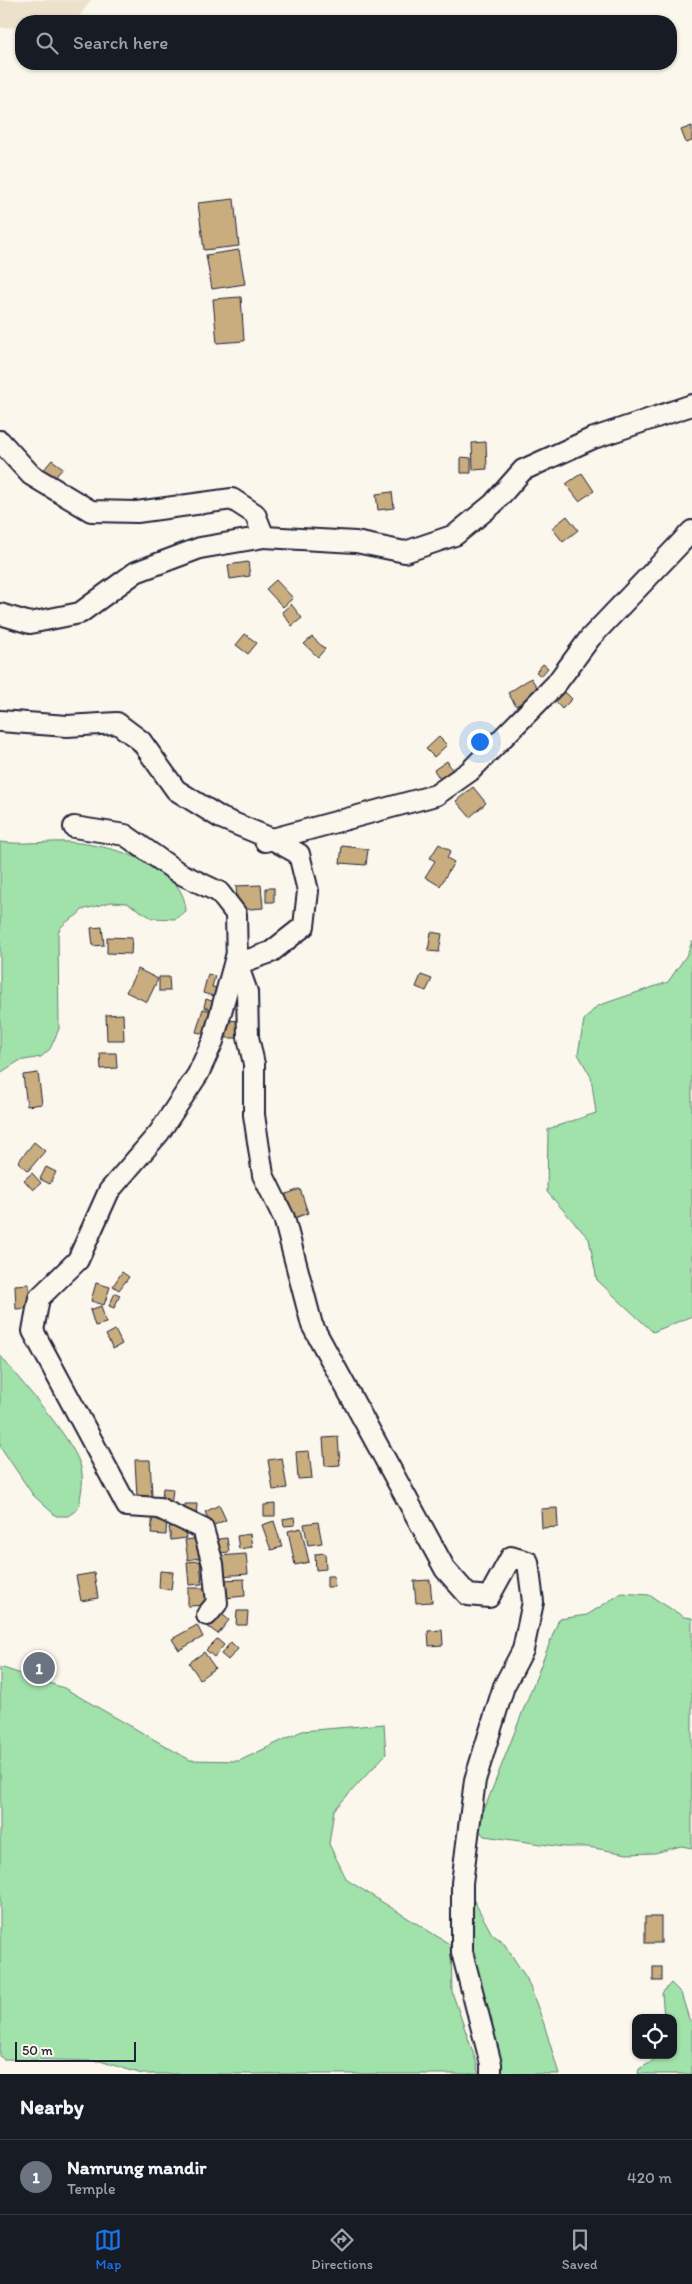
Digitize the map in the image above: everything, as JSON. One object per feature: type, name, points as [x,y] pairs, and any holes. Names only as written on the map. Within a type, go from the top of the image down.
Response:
[{"type":"street","points":[[0,614],[30,623],[80,613],[136,572],[200,548],[264,536],[356,542],[405,552],[455,535],[492,504],[523,470],[591,439],[692,405]]},
{"type":"street","points":[[0,441],[31,475],[91,511],[137,512],[232,499],[255,514],[264,536]]},
{"type":"street","points":[[268,840],[436,795],[470,771],[556,684],[590,638],[692,531]]},
{"type":"street","points":[[0,721],[67,726],[117,723],[141,741],[176,790],[221,818],[299,854],[308,892],[304,926],[271,952],[237,958]]},
{"type":"street","points":[[74,827],[125,835],[178,873],[219,892],[236,914],[237,958],[247,992],[248,1037],[254,1064],[254,1115],[263,1175],[284,1218],[312,1325],[445,1569],[468,1595],[489,1597],[511,1557],[528,1562],[533,1602],[523,1650],[504,1686],[475,1780],[462,1883],[462,1952],[491,2064],[491,2074]]},
{"type":"street","points":[[207,1616],[217,1603],[213,1564],[203,1529],[159,1508],[128,1506],[33,1330],[39,1298],[78,1260],[109,1191],[159,1133],[198,1074],[213,1041],[237,958]]},
{"type":"shaded area","points":[[0,0],[91,0],[80,15],[15,15],[15,27],[0,28]]},
{"type":"green space","points":[[0,842],[69,842],[123,852],[159,869],[172,880],[182,894],[186,911],[175,919],[152,918],[127,903],[111,902],[82,910],[64,924],[58,932],[59,1029],[50,1049],[41,1057],[19,1061],[0,1073]]},
{"type":"green space","points":[[692,941],[692,1316],[653,1332],[597,1280],[589,1239],[547,1192],[548,1129],[596,1113],[591,1077],[578,1054],[584,1020],[597,1006],[668,982],[688,953]]},
{"type":"green space","points":[[0,1355],[55,1423],[74,1451],[80,1464],[82,1481],[78,1509],[68,1516],[56,1516],[33,1495],[0,1446]]},
{"type":"green space","points":[[622,1593],[649,1595],[684,1617],[692,1618],[692,1848],[681,1846],[655,1853],[627,1854],[588,1847],[563,1847],[484,1836],[477,1828],[559,1619],[587,1615]]},
{"type":"green space","points":[[0,1667],[64,1688],[190,1760],[239,1761],[302,1731],[384,1724],[386,1754],[334,1810],[329,1844],[347,1880],[451,1945],[452,1992],[477,2064],[478,2074],[142,2074],[100,2061],[3,2059],[0,2056]]},
{"type":"green space","points":[[473,1899],[492,1934],[503,1942],[527,1979],[544,2024],[559,2074],[499,2074],[464,1921]]},
{"type":"green space","points":[[671,1983],[681,1993],[689,2019],[692,2022],[692,2074],[638,2074],[639,2069],[657,2059],[677,2059],[677,2014],[664,2014],[662,1993]]},
{"type":"building","points":[[692,126],[692,141],[686,143],[681,130]]},
{"type":"building","points":[[234,199],[239,246],[204,250],[198,203]]},
{"type":"building","points":[[239,250],[245,284],[212,289],[206,255]]},
{"type":"building","points":[[241,297],[244,341],[217,343],[213,299]]},
{"type":"building","points":[[486,442],[487,469],[473,470],[472,443]]},
{"type":"building","points":[[461,457],[471,458],[471,473],[461,473]]},
{"type":"building","points":[[52,460],[63,468],[52,481],[41,473]]},
{"type":"building","points":[[582,473],[594,491],[579,501],[566,484]]},
{"type":"building","points":[[392,492],[394,508],[378,510],[376,494]]},
{"type":"building","points":[[567,516],[578,530],[563,542],[552,528]]},
{"type":"building","points":[[248,562],[250,576],[230,579],[228,565]]},
{"type":"building","points":[[276,580],[293,598],[283,607],[266,589]]},
{"type":"building","points":[[291,604],[302,618],[292,626],[282,612]]},
{"type":"building","points":[[245,634],[257,643],[248,654],[236,645]]},
{"type":"building","points":[[312,637],[325,649],[318,657],[304,644]]},
{"type":"building","points":[[543,664],[548,668],[541,676],[536,672]]},
{"type":"building","points":[[531,678],[540,692],[516,706],[508,693]]},
{"type":"building","points":[[562,689],[572,699],[562,709],[552,698]]},
{"type":"building","points":[[439,737],[447,745],[434,757],[426,749]]},
{"type":"building","points":[[447,761],[453,771],[440,779],[434,770]]},
{"type":"building","points":[[473,787],[486,803],[470,817],[456,801]]},
{"type":"building","points":[[439,844],[451,851],[447,858],[454,862],[440,886],[425,877],[435,861],[430,858]]},
{"type":"building","points":[[342,846],[368,849],[366,865],[340,863]]},
{"type":"building","points":[[261,885],[263,908],[238,910],[236,886]]},
{"type":"building","points":[[266,888],[274,888],[274,902],[266,902]]},
{"type":"building","points":[[102,927],[104,945],[93,946],[91,928]]},
{"type":"building","points":[[431,932],[442,934],[439,952],[428,951]]},
{"type":"building","points":[[107,937],[132,938],[131,954],[107,953]]},
{"type":"building","points":[[138,969],[158,979],[147,1002],[126,992]]},
{"type":"building","points":[[208,974],[215,976],[212,987],[218,988],[220,998],[203,993]]},
{"type":"building","points":[[421,975],[432,979],[426,991],[416,987]]},
{"type":"building","points":[[159,977],[169,977],[170,991],[159,991]]},
{"type":"building","points":[[206,999],[217,1003],[215,1011],[204,1007]]},
{"type":"building","points":[[203,1009],[212,1011],[205,1034],[196,1032]]},
{"type":"building","points":[[123,1014],[124,1040],[107,1040],[106,1015]]},
{"type":"building","points":[[221,1020],[243,1021],[243,1038],[221,1038]]},
{"type":"building","points":[[100,1053],[116,1053],[117,1068],[101,1069]]},
{"type":"building","points":[[38,1073],[42,1104],[27,1106],[23,1075]]},
{"type":"building","points":[[34,1142],[45,1151],[28,1171],[18,1162]]},
{"type":"building","points":[[46,1167],[56,1172],[50,1184],[40,1179]]},
{"type":"building","points":[[32,1173],[41,1183],[33,1190],[24,1180]]},
{"type":"building","points":[[300,1189],[308,1213],[292,1219],[284,1195]]},
{"type":"building","points":[[122,1272],[129,1277],[119,1290],[113,1286]]},
{"type":"building","points":[[96,1283],[110,1287],[104,1305],[91,1301]]},
{"type":"building","points":[[29,1284],[30,1308],[16,1309],[15,1285]]},
{"type":"building","points":[[115,1293],[120,1295],[114,1308],[109,1306]]},
{"type":"building","points":[[101,1306],[106,1323],[95,1326],[90,1310]]},
{"type":"building","points":[[115,1330],[122,1344],[113,1349],[106,1335]]},
{"type":"building","points":[[338,1437],[340,1465],[325,1466],[323,1438]]},
{"type":"building","points":[[309,1451],[312,1478],[298,1479],[296,1452]]},
{"type":"building","points":[[282,1458],[287,1488],[273,1490],[268,1460]]},
{"type":"building","points":[[135,1460],[150,1460],[152,1496],[137,1497]]},
{"type":"building","points":[[163,1488],[173,1489],[171,1507],[161,1506]]},
{"type":"building","points":[[185,1504],[197,1504],[196,1516],[185,1516]]},
{"type":"building","points":[[275,1504],[275,1516],[264,1516],[264,1505]]},
{"type":"building","points":[[219,1505],[226,1520],[212,1526],[205,1512]]},
{"type":"building","points":[[557,1508],[558,1527],[542,1528],[541,1509]]},
{"type":"building","points":[[153,1512],[167,1513],[166,1535],[151,1534]]},
{"type":"building","points":[[294,1517],[295,1525],[284,1526],[283,1519]]},
{"type":"building","points":[[274,1521],[282,1547],[271,1550],[262,1525]]},
{"type":"building","points":[[318,1522],[322,1543],[308,1545],[304,1524]]},
{"type":"building","points":[[184,1525],[186,1538],[171,1540],[169,1527]]},
{"type":"building","points":[[301,1528],[309,1562],[295,1565],[288,1531]]},
{"type":"building","points":[[250,1534],[252,1547],[239,1549],[237,1536]]},
{"type":"building","points":[[201,1538],[204,1557],[188,1560],[185,1540]]},
{"type":"building","points":[[227,1538],[229,1552],[212,1554],[211,1540]]},
{"type":"building","points":[[325,1553],[326,1569],[316,1570],[315,1554]]},
{"type":"building","points":[[246,1554],[248,1574],[219,1576],[218,1556]]},
{"type":"building","points":[[200,1561],[202,1584],[189,1585],[187,1562]]},
{"type":"building","points":[[160,1571],[173,1572],[171,1590],[159,1588]]},
{"type":"building","points":[[94,1573],[98,1598],[81,1601],[76,1576]]},
{"type":"building","points":[[327,1576],[334,1576],[335,1587],[327,1587]]},
{"type":"building","points":[[244,1579],[245,1596],[224,1598],[223,1580]]},
{"type":"building","points":[[430,1580],[432,1602],[416,1603],[414,1581]]},
{"type":"building","points":[[188,1588],[208,1588],[208,1605],[188,1606]]},
{"type":"building","points":[[218,1611],[229,1620],[218,1634],[207,1626]]},
{"type":"building","points":[[237,1611],[248,1611],[247,1625],[236,1625]]},
{"type":"building","points":[[197,1625],[203,1637],[179,1650],[172,1639]]},
{"type":"building","points":[[442,1630],[443,1645],[429,1646],[428,1631]]},
{"type":"building","points":[[217,1639],[224,1645],[214,1657],[206,1650]]},
{"type":"building","points":[[231,1642],[238,1649],[228,1660],[221,1654]]},
{"type":"building","points":[[204,1652],[215,1668],[200,1679],[189,1663]]},
{"type":"building","points":[[645,1917],[661,1917],[661,1943],[645,1943]]},
{"type":"building","points":[[653,1967],[662,1967],[662,1981],[653,1981]]},
{"type":"place","name":"Namrung mandir","points":[[39,1668]]}]
